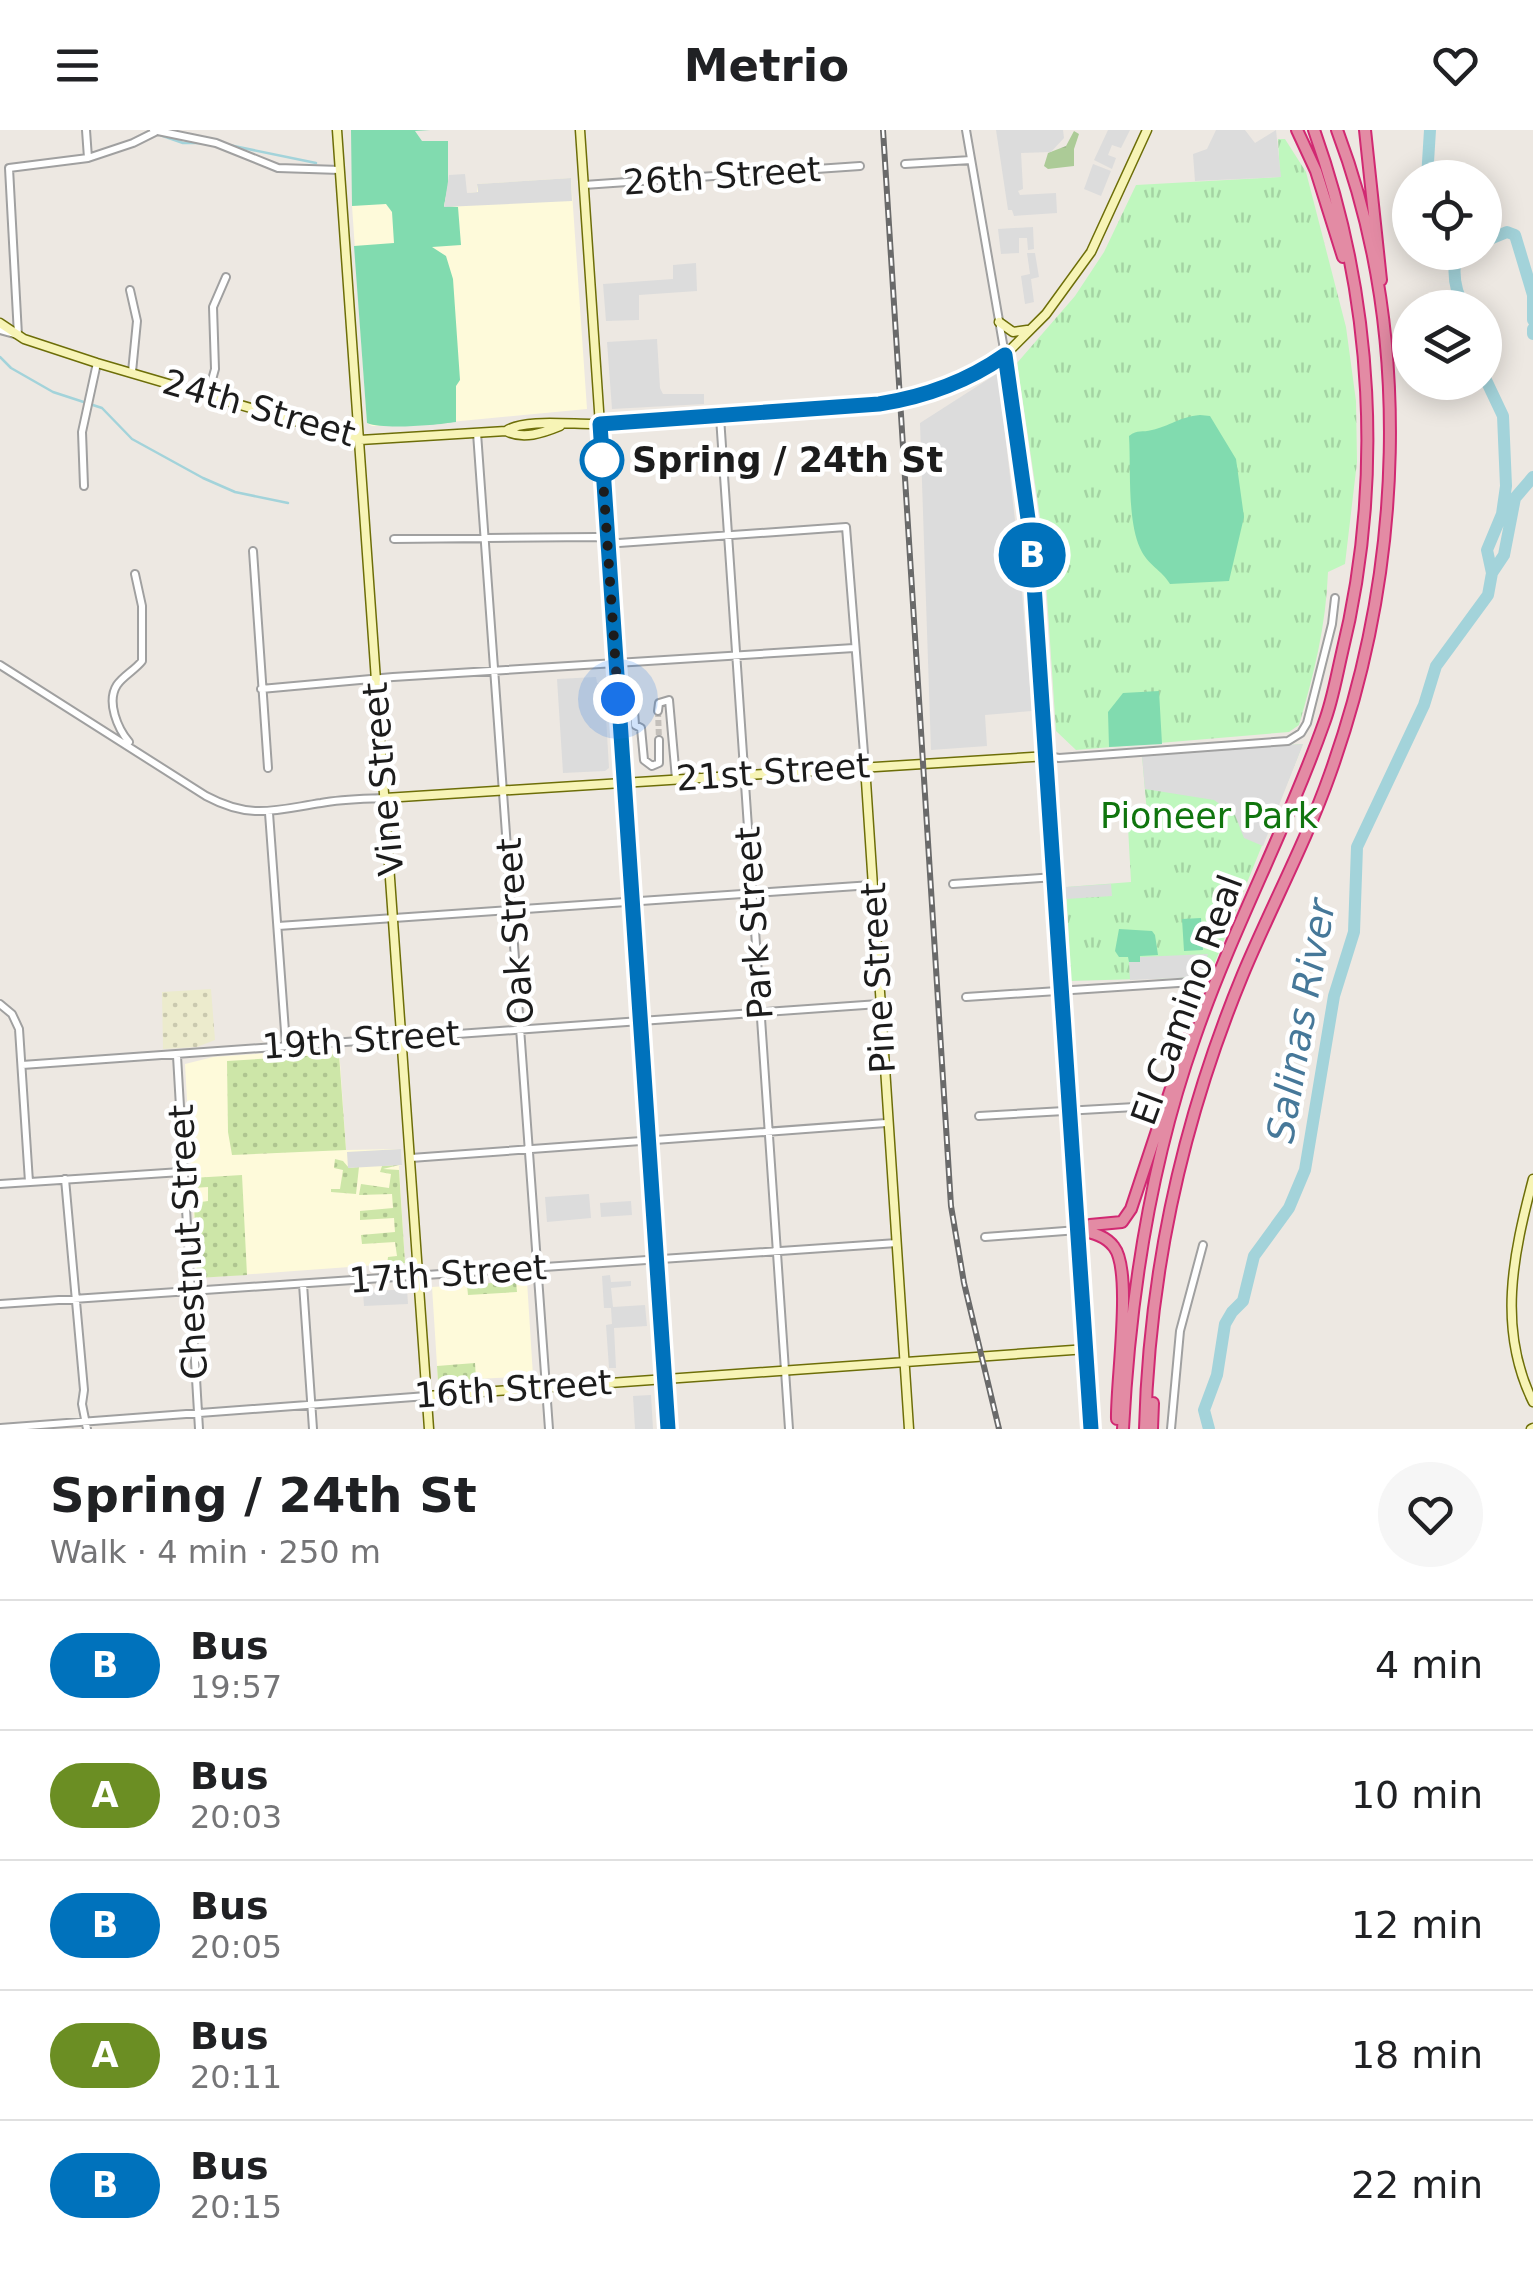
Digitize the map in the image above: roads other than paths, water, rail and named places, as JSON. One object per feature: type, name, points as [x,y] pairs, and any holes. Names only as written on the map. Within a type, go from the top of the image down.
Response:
[{"type":"highway","points":[[1297,130],[1330,213],[1361,321]]},
{"type":"highway","name":"El Camino Real","points":[[1120,1429],[1149,1204],[1190,1050],[1326,718],[1359,574],[1367,470],[1361,321],[1344,234],[1314,130]]},
{"type":"highway","name":"El Camino Real","points":[[1149,1429],[1149,1353],[1169,1214],[1202,1084],[1242,975],[1330,774],[1368,645],[1380,580],[1390,432],[1383,331],[1365,230],[1337,130]]},
{"type":"highway","points":[[1365,130],[1383,331]]},
{"type":"highway","points":[[1079,1230],[1122,1222],[1131,1209],[1191,1029],[1225,946],[1234,937]]},
{"type":"highway","points":[[1079,1230],[1108,1240],[1121,1262],[1120,1429]]},
{"type":"main road","name":"Vine Street","points":[[337,130],[429,1429]]},
{"type":"main road","points":[[580,130],[668,1429]]},
{"type":"main road","name":"24th Street","points":[[0,326],[97,363],[360,440],[506,431],[515,436],[542,434],[560,426],[879,404],[921,395],[971,376],[1005,355],[1032,329],[1092,252],[1147,130]]},
{"type":"main road","points":[[999,322],[1013,332],[1032,329]]},
{"type":"main road","points":[[1005,355],[1028,507],[1048,756],[1091,1429]]},
{"type":"main road","name":"21st Street","points":[[385,798],[1048,756]]},
{"type":"main road","name":"Pine Street","points":[[864,766],[909,1429]]},
{"type":"main road","points":[[1533,1179],[1520,1229],[1510,1319],[1514,1350],[1533,1402]]},
{"type":"main road","name":"16th Street","points":[[427,1396],[1086,1349]]},
{"type":"street","points":[[86,130],[88,158]]},
{"type":"street","points":[[966,130],[1005,355]]},
{"type":"street","points":[[18,336],[9,168],[88,158],[133,144],[154,131],[216,143],[278,168],[340,170]]},
{"type":"street","points":[[905,164],[970,160]]},
{"type":"street","name":"26th Street","points":[[584,185],[860,166]]},
{"type":"street","points":[[208,394],[215,370],[213,308],[226,277]]},
{"type":"street","points":[[130,290],[136,321],[132,372]]},
{"type":"street","points":[[84,486],[82,432],[97,363]]},
{"type":"street","name":"Park Street","points":[[720,416],[788,1429]]},
{"type":"street","name":"Oak Street","points":[[477,432],[549,1429]]},
{"type":"street","name":"Pine Street","points":[[727,535],[846,527],[864,766]]},
{"type":"street","points":[[394,539],[596,537],[618,543],[727,535]]},
{"type":"street","points":[[253,552],[268,768]]},
{"type":"street","points":[[133,747],[120,732],[112,698],[114,688],[142,661],[142,606],[135,574]]},
{"type":"street","points":[[1048,756],[1288,741],[1308,723],[1332,624],[1334,598]]},
{"type":"street","points":[[261,690],[375,678],[854,648]]},
{"type":"street","name":"21st Street","points":[[0,665],[219,803],[269,813],[326,802],[385,798]]},
{"type":"street","points":[[633,696],[635,725]]},
{"type":"street","points":[[658,710],[659,703],[669,700],[676,779]]},
{"type":"street","points":[[620,726],[641,728],[646,781]]},
{"type":"street","points":[[644,760],[652,766],[659,763],[659,740]]},
{"type":"street","points":[[269,813],[286,1045]]},
{"type":"street","points":[[953,884],[1055,877]]},
{"type":"street","points":[[278,926],[872,885]]},
{"type":"street","points":[[966,998],[1193,982]]},
{"type":"street","points":[[0,1004],[16,1022],[29,1182]]},
{"type":"street","name":"19th Street","points":[[22,1065],[879,1004]]},
{"type":"street","name":"Chestnut Street","points":[[177,1056],[199,1429]]},
{"type":"street","points":[[978,1116],[1136,1106]]},
{"type":"street","points":[[411,1158],[886,1123]]},
{"type":"street","points":[[0,1184],[182,1172]]},
{"type":"street","points":[[65,1180],[88,1404],[86,1426]]},
{"type":"street","points":[[985,1237],[1079,1230]]},
{"type":"street","name":"17th Street","points":[[0,1304],[896,1244]]},
{"type":"street","points":[[1171,1429],[1180,1331],[1203,1245]]},
{"type":"street","points":[[303,1284],[313,1429]]},
{"type":"street","name":"16th Street","points":[[0,1428],[86,1426],[198,1412],[427,1396]]},
{"type":"waterway","name":"Salinas River","points":[[1428,160],[1430,130]]},
{"type":"waterway","points":[[160,135],[183,143],[201,143]]},
{"type":"waterway","points":[[224,144],[316,163]]},
{"type":"waterway","name":"Salinas River","points":[[1502,234],[1515,235],[1533,295]]},
{"type":"waterway","name":"Salinas River","points":[[1455,270],[1457,290]]},
{"type":"waterway","name":"Salinas River","points":[[1533,296],[1533,320]]},
{"type":"waterway","name":"Salinas River","points":[[1533,329],[1533,334]]},
{"type":"waterway","points":[[0,357],[11,368],[53,392],[102,408],[132,439],[203,478],[235,492],[288,503]]},
{"type":"waterway","name":"Salinas River","points":[[1209,1429],[1204,1410],[1217,1375],[1225,1324],[1243,1301],[1254,1256],[1289,1208],[1305,1170],[1334,996],[1354,932],[1357,847],[1424,705],[1436,666],[1488,595],[1492,573],[1487,550],[1502,514],[1506,486],[1503,416],[1495,400]]},
{"type":"waterway","name":"Salinas River","points":[[1492,573],[1504,555],[1515,498],[1533,477]]},
{"type":"tunnel","points":[[658,711],[659,740]]},
{"type":"railway","points":[[883,130],[951,1206],[964,1283],[999,1429]]},
{"type":"place","name":"Spring / 24th St","points":[[602,460]]},
{"type":"park label","name":"Pioneer Park","points":[[1209,816]]}]
